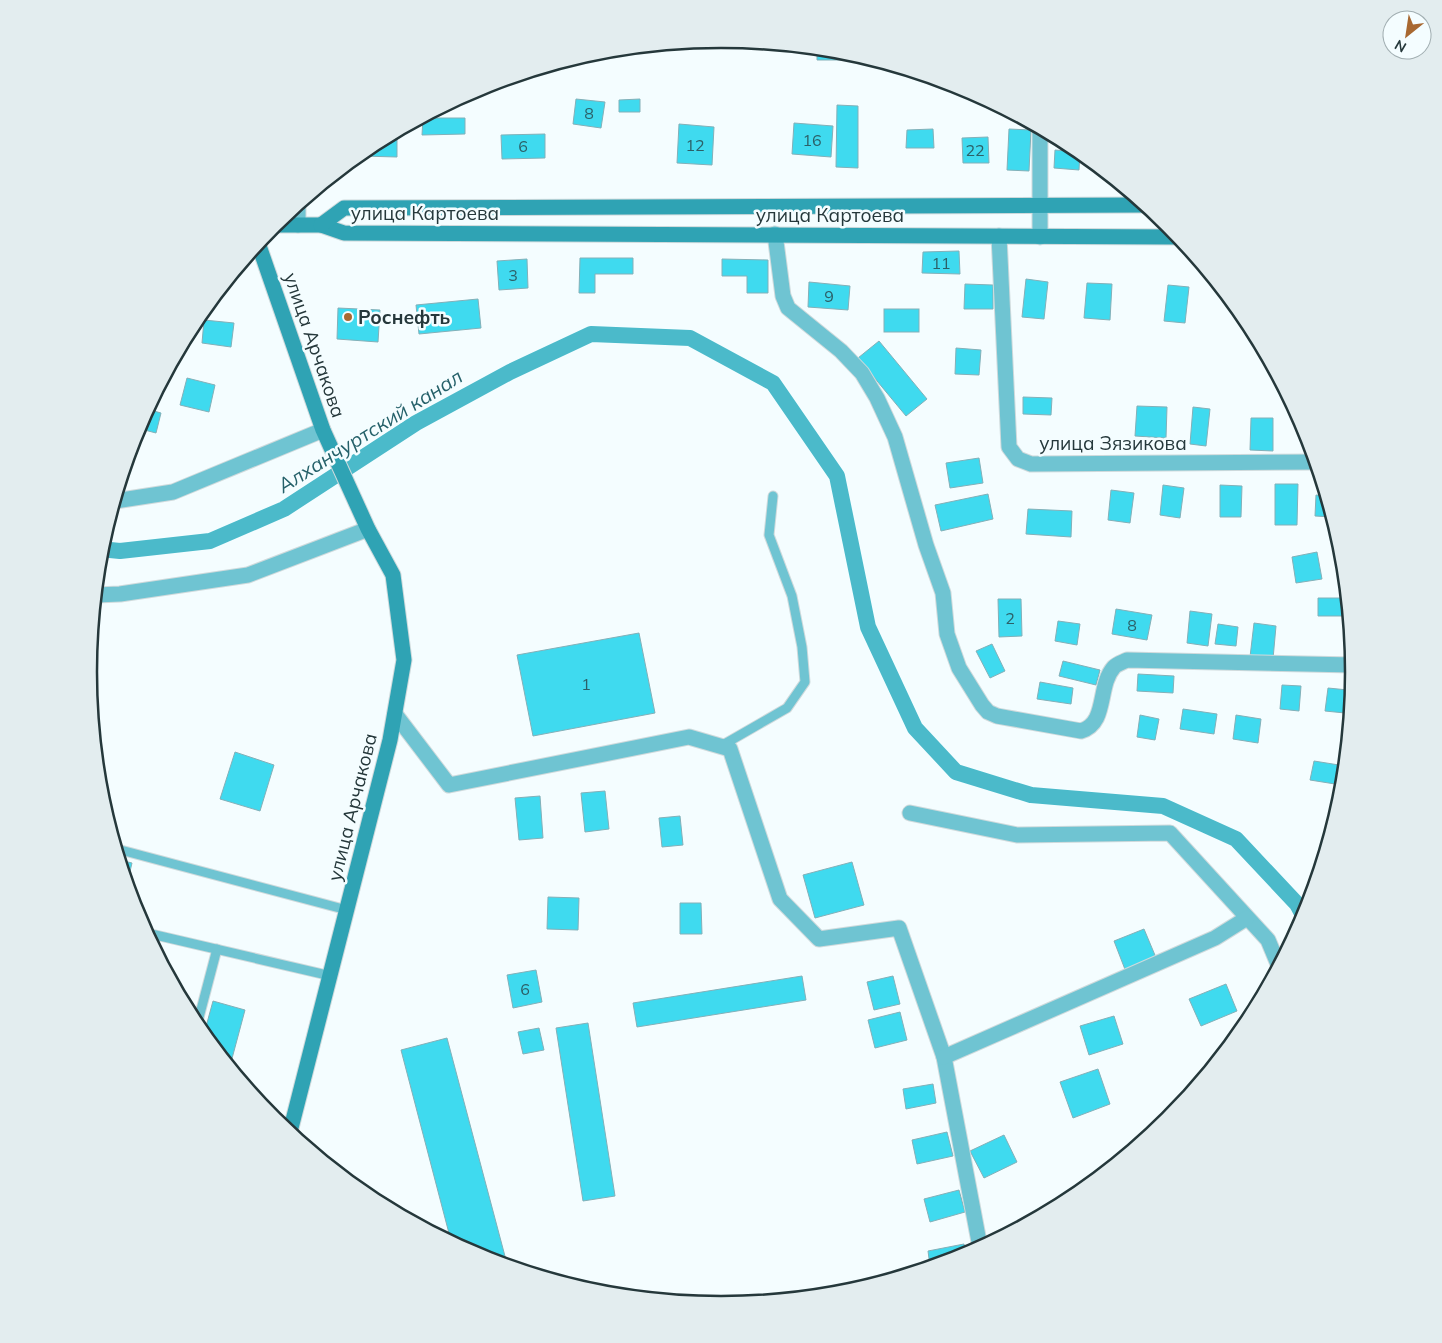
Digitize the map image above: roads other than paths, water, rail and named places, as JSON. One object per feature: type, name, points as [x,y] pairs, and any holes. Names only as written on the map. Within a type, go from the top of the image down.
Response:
[{"type":"main road","name":"улица Картоева","points":[[321,224],[344,208],[1135,205]]},
{"type":"main road","name":"улица Картоева","points":[[321,224],[344,233],[1168,237]]},
{"type":"main road","points":[[285,225],[321,224]]},
{"type":"main road","name":"улица Арчакова","points":[[261,250],[323,430],[354,494],[368,529],[393,575],[404,660],[394,714],[347,910],[292,1124]]},
{"type":"street","points":[[1040,135],[1040,236]]},
{"type":"street","points":[[298,213],[298,225]]},
{"type":"street","points":[[775,234],[783,296],[788,308],[841,350],[862,373],[877,398],[895,437],[926,545],[943,592],[947,634],[959,668],[988,712],[997,716],[1081,731],[1090,728],[1096,721],[1108,676],[1114,666],[1127,660],[1345,665]]},
{"type":"street","name":"улица Зязикова","points":[[999,236],[1009,447],[1018,459],[1031,464],[1309,462]]},
{"type":"street","points":[[121,500],[173,492],[323,430]]},
{"type":"street","points":[[102,595],[120,594],[248,575],[368,529]]},
{"type":"street","points":[[394,714],[450,785],[689,737],[730,749],[780,899],[819,939],[900,928],[944,1057],[979,1239]]},
{"type":"street","points":[[910,813],[1017,835],[1170,833],[1268,940],[1275,958]]},
{"type":"street","points":[[944,1057],[1215,938],[1247,918]]},
{"type":"lane","points":[[721,746],[787,708],[805,682],[802,647],[792,596],[769,535],[773,496]]},
{"type":"lane","points":[[123,851],[347,910]]},
{"type":"lane","points":[[155,935],[331,976]]},
{"type":"lane","points":[[200,1014],[217,949]]},
{"type":"waterway","name":"Алханчуртский канал","points":[[109,550],[120,551],[210,541],[284,509],[416,423],[510,372],[591,334],[690,338],[773,383],[837,476],[868,627],[915,728],[956,772],[1031,795],[1163,806],[1236,839],[1299,908]]},
{"type":"place","name":"Роснефть","points":[[348,317]]}]
